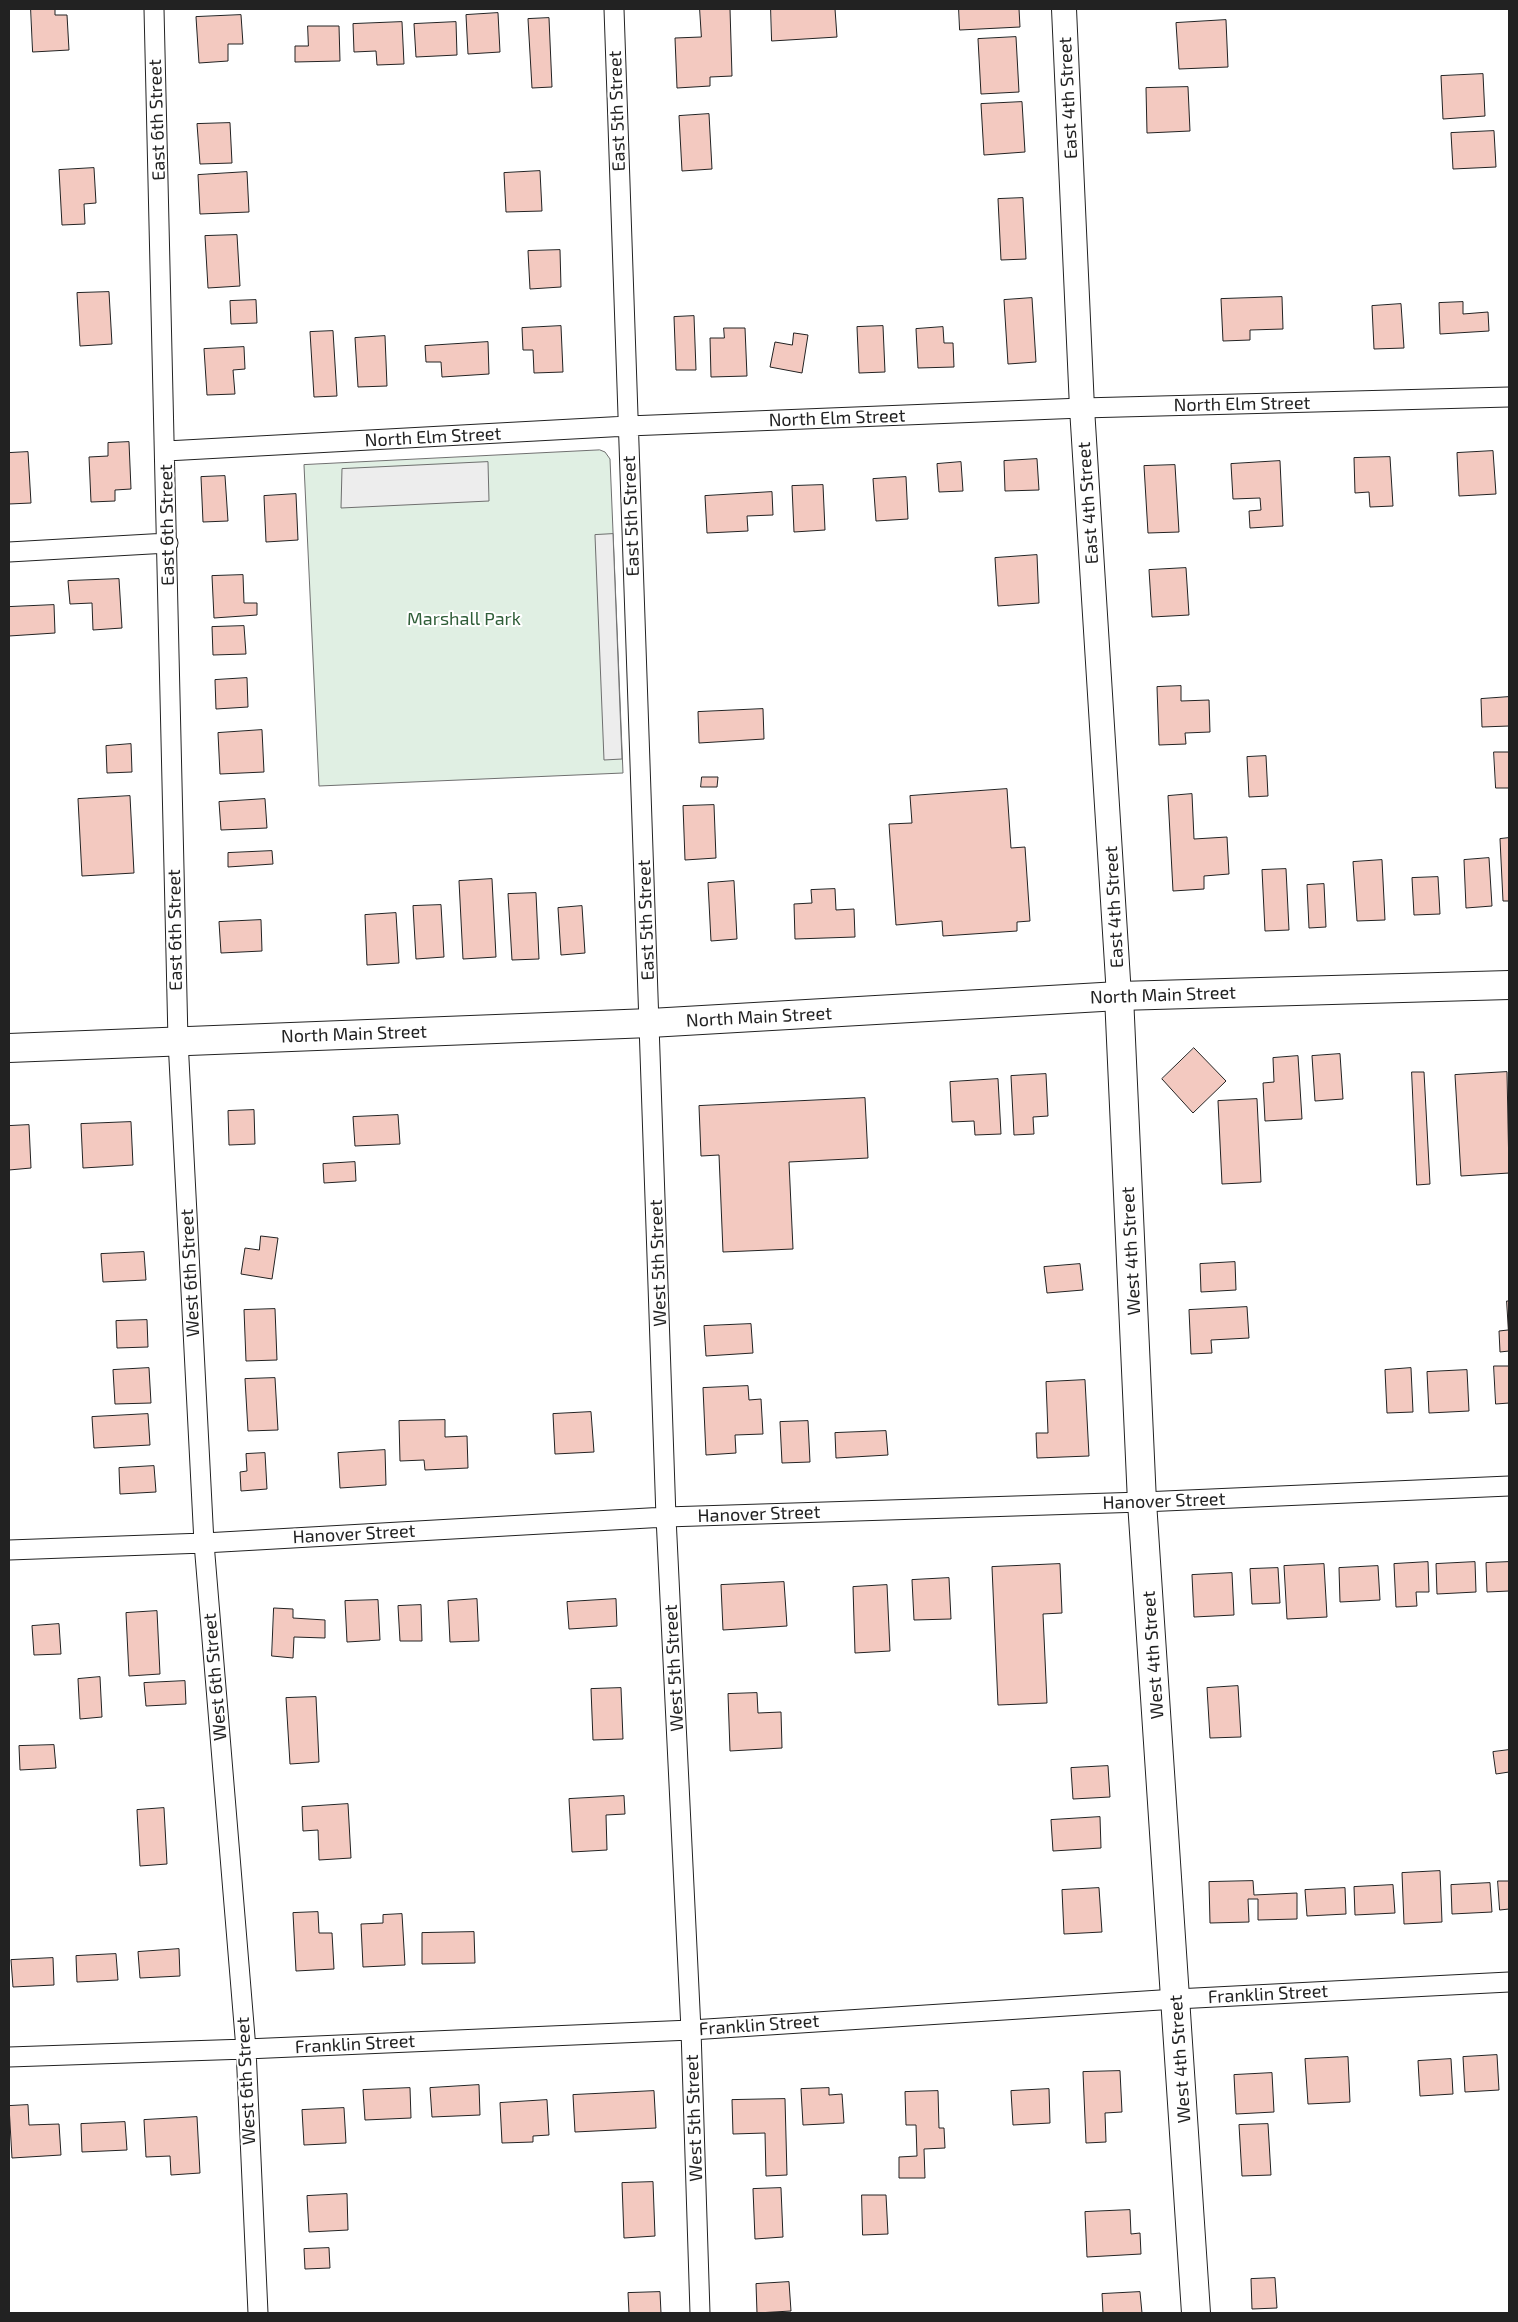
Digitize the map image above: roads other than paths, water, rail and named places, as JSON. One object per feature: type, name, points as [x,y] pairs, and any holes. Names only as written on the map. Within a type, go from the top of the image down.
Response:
[{"type":"main road","name":"North Main Street","points":[[9,1048],[650,1023],[1119,996],[1509,985]]},
{"type":"main road","name":"West 4th Street","points":[[1119,996],[1142,1502],[1196,2313]]},
{"type":"street","name":"East 6th Street","points":[[154,9],[166,451],[178,1040]]},
{"type":"street","name":"East 5th Street","points":[[614,9],[650,1023]]},
{"type":"street","name":"East 4th Street","points":[[1064,9],[1082,408],[1119,996]]},
{"type":"street","name":"North Elm Street","points":[[166,451],[628,426],[1082,408],[1509,397]]},
{"type":"street","points":[[9,552],[168,543]]},
{"type":"street","name":"West 5th Street","points":[[650,1023],[666,1517],[691,2030],[700,2313]]},
{"type":"street","name":"West 6th Street","points":[[178,1040],[204,1543],[246,2049],[258,2313]]},
{"type":"street","name":"Hanover Street","points":[[9,1550],[204,1543],[666,1517],[1142,1502],[1509,1486]]},
{"type":"street","name":"Franklin Street","points":[[9,2057],[691,2030],[1176,1999],[1509,1982]]},
{"type":"park label","name":"Marshall Park","points":[[464,619]]}]
